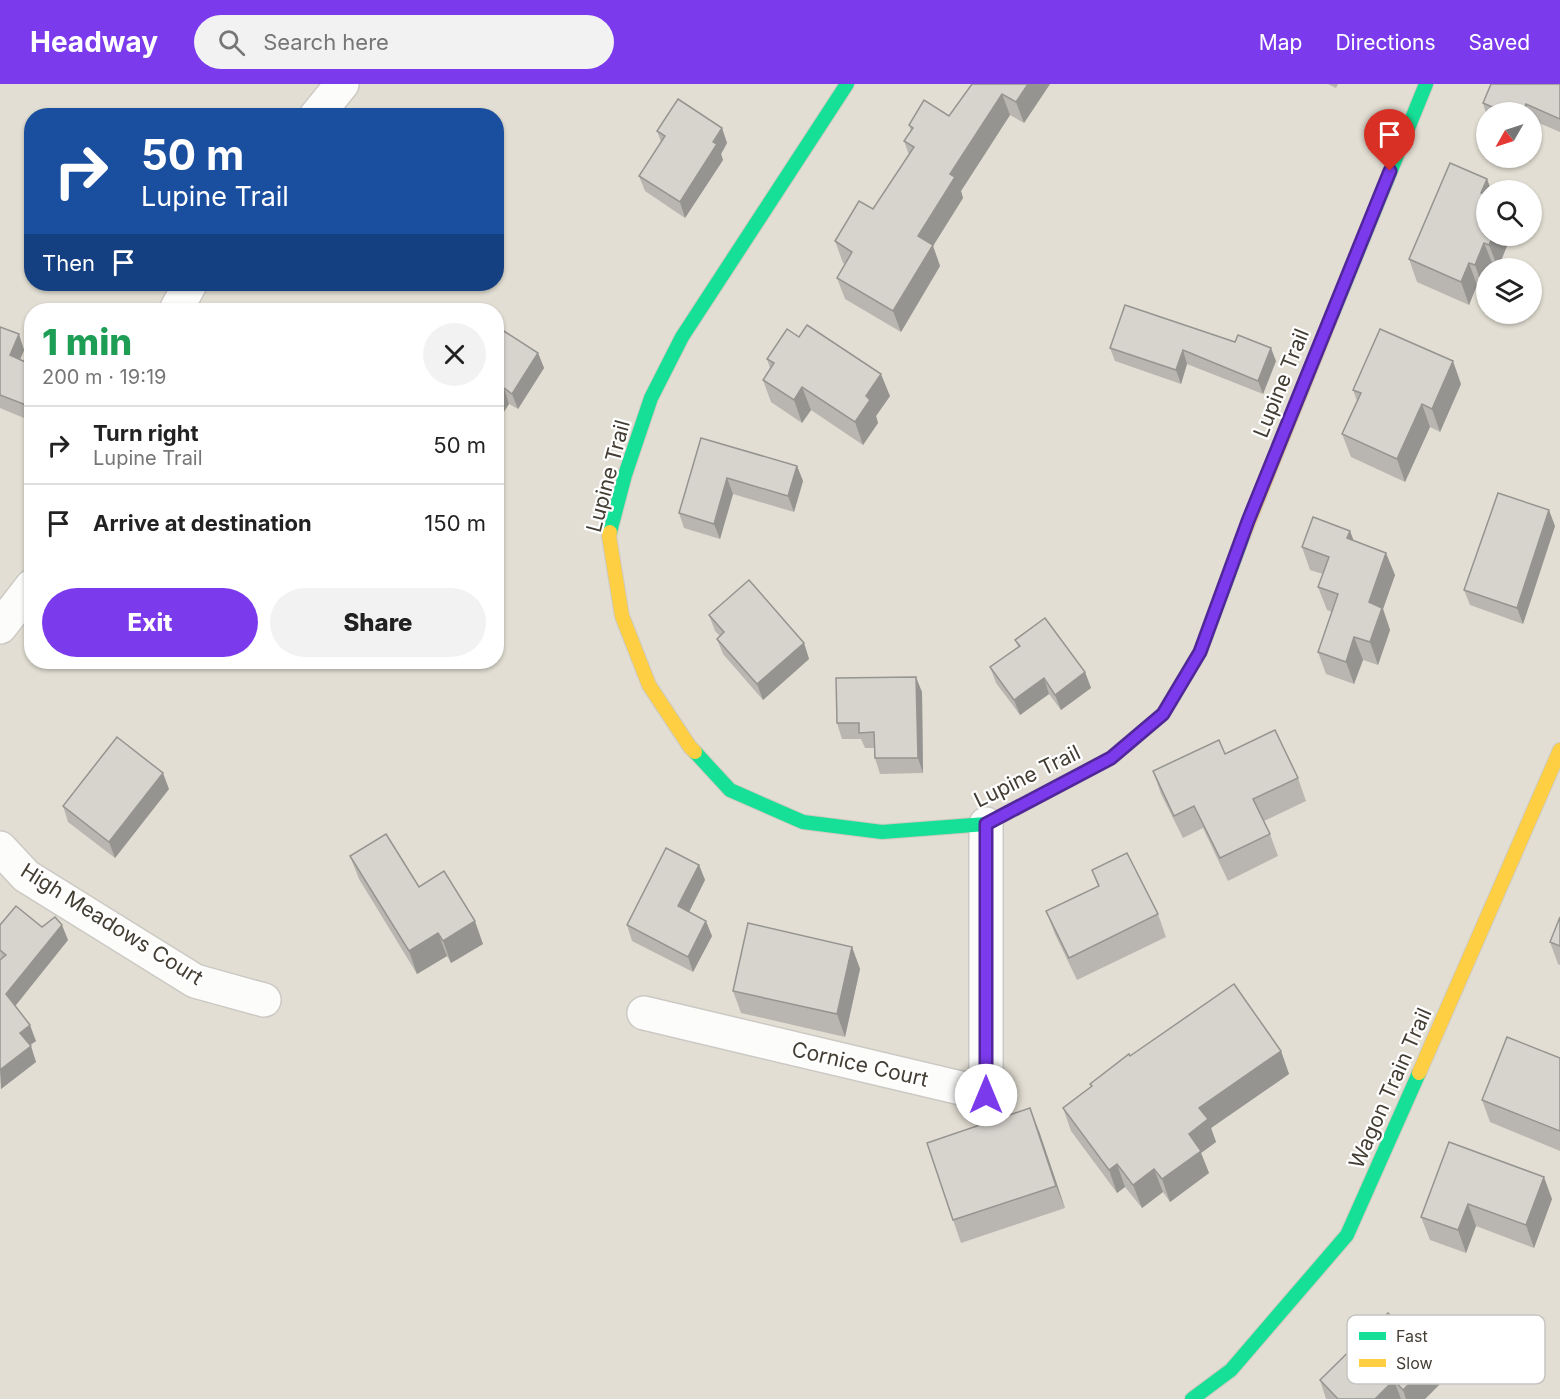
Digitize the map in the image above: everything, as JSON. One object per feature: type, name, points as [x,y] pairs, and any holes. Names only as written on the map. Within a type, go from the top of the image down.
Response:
[{"type":"street","points":[[322,108],[342,84]]},
{"type":"street","name":"Lupine Trail","points":[[837,87],[681,337],[651,398],[625,475],[609,536],[622,616],[650,685],[690,747],[730,790],[803,822],[882,832],[986,824],[1111,758],[1163,714],[1200,652],[1248,521],[1426,84]]},
{"type":"street","points":[[0,627],[24,596]]},
{"type":"street","name":"Wagon Train Trail","points":[[1192,1399],[1231,1370],[1347,1235],[1560,750]]},
{"type":"street","name":"Cornice Court","points":[[644,1013],[986,1095],[986,824]]},
{"type":"street","name":"High Meadows Court","points":[[0,848],[26,876],[195,981],[264,1000]]},
{"type":"shaded area","points":[[0,84],[1560,84],[1560,1399],[0,1399]]},
{"type":"building","points":[[972,84],[1028,84],[1016,102],[1002,94],[950,174],[955,177],[918,236],[933,245],[893,311],[837,278],[852,252],[835,241],[859,201],[873,209],[914,147],[904,141],[913,128],[909,125],[924,100],[949,116]]},
{"type":"building","points":[[1491,84],[1560,84],[1560,119],[1542,111],[1542,102],[1483,102]]},
{"type":"building","points":[[678,99],[722,128],[713,142],[717,144],[680,202],[639,176],[665,136],[657,131]]},
{"type":"building","points":[[1450,163],[1487,179],[1476,180],[1476,246],[1483,246],[1475,265],[1469,263],[1461,282],[1409,259]]},
{"type":"building","points":[[1125,305],[1235,342],[1238,335],[1271,348],[1258,381],[1183,350],[1176,370],[1110,348]]},
{"type":"building","points":[[807,325],[881,374],[866,396],[870,400],[855,422],[802,387],[794,400],[763,380],[774,363],[767,359],[787,329],[799,337]]},
{"type":"building","points":[[0,327],[19,334],[10,355],[24,361],[24,404],[0,395]]},
{"type":"building","points":[[1380,329],[1453,361],[1432,409],[1422,404],[1397,459],[1342,434],[1361,393],[1353,390]]},
{"type":"building","points":[[504,331],[538,353],[512,394],[504,388]]},
{"type":"building","points":[[701,438],[797,466],[788,496],[727,478],[714,524],[679,513]]},
{"type":"building","points":[[1498,493],[1549,510],[1517,608],[1464,590]]},
{"type":"building","points":[[1313,517],[1350,531],[1347,538],[1386,553],[1369,602],[1382,608],[1370,642],[1354,637],[1346,662],[1318,652],[1338,594],[1318,587],[1329,557],[1302,547]]},
{"type":"building","points":[[749,580],[804,643],[757,684],[717,639],[724,632],[709,615]]},
{"type":"building","points":[[1045,618],[1085,672],[1055,695],[1044,678],[1014,700],[990,667],[1020,646],[1015,640]]},
{"type":"building","points":[[916,677],[918,758],[875,758],[874,732],[859,733],[859,723],[837,723],[836,678]]},
{"type":"building","points":[[1275,730],[1298,778],[1253,799],[1270,834],[1220,858],[1194,806],[1174,816],[1153,771],[1219,740],[1225,754]]},
{"type":"building","points":[[117,737],[163,773],[109,842],[63,806]]},
{"type":"building","points":[[386,834],[419,887],[444,871],[475,921],[443,941],[438,933],[409,951],[350,856]]},
{"type":"building","points":[[666,848],[699,865],[678,906],[706,921],[688,957],[627,925]]},
{"type":"building","points":[[1127,853],[1158,914],[1069,958],[1046,911],[1099,886],[1092,870]]},
{"type":"building","points":[[16,906],[42,927],[55,917],[62,925],[6,994],[30,1025],[20,1033],[31,1046],[0,1070],[0,960],[6,955],[0,950],[0,925]]},
{"type":"building","points":[[1560,917],[1560,946],[1550,942]]},
{"type":"building","points":[[748,923],[852,947],[837,1014],[733,991]]},
{"type":"building","points":[[1234,984],[1281,1051],[1199,1108],[1208,1119],[1189,1134],[1201,1151],[1162,1179],[1154,1169],[1133,1185],[1117,1164],[1109,1170],[1063,1108],[1129,1054],[1130,1056]]},
{"type":"building","points":[[1507,1037],[1560,1058],[1560,1131],[1482,1100]]},
{"type":"building","points":[[1030,1108],[1056,1186],[953,1220],[927,1143]]},
{"type":"building","points":[[1449,1142],[1544,1177],[1526,1225],[1468,1204],[1458,1230],[1421,1217]]},
{"type":"building","points":[[1347,1353],[1347,1384],[1390,1384],[1375,1399],[1338,1399],[1320,1380]]},
{"type":"building","points":[[1398,1384],[1409,1384],[1403,1390]]},
{"type":"traffic: fast","points":[[610,532],[625,475],[651,398],[682,337],[847,84]]},
{"type":"traffic: fast","points":[[1332,315],[1426,84]]},
{"type":"traffic: fast","points":[[695,752],[730,790],[803,822],[882,832],[986,824],[1111,758],[1163,714],[1200,652],[1243,536]]},
{"type":"traffic: fast","points":[[1192,1399],[1231,1370],[1347,1235],[1419,1073]]},
{"type":"traffic: slow","points":[[1243,536],[1332,315]]},
{"type":"traffic: slow","points":[[610,532],[622,616],[649,685],[695,752]]},
{"type":"traffic: slow","points":[[1419,1073],[1560,750]]},
{"type":"route","points":[[986,1095],[986,824],[1111,758],[1163,714],[1200,652],[1248,521],[1390,171]]}]
